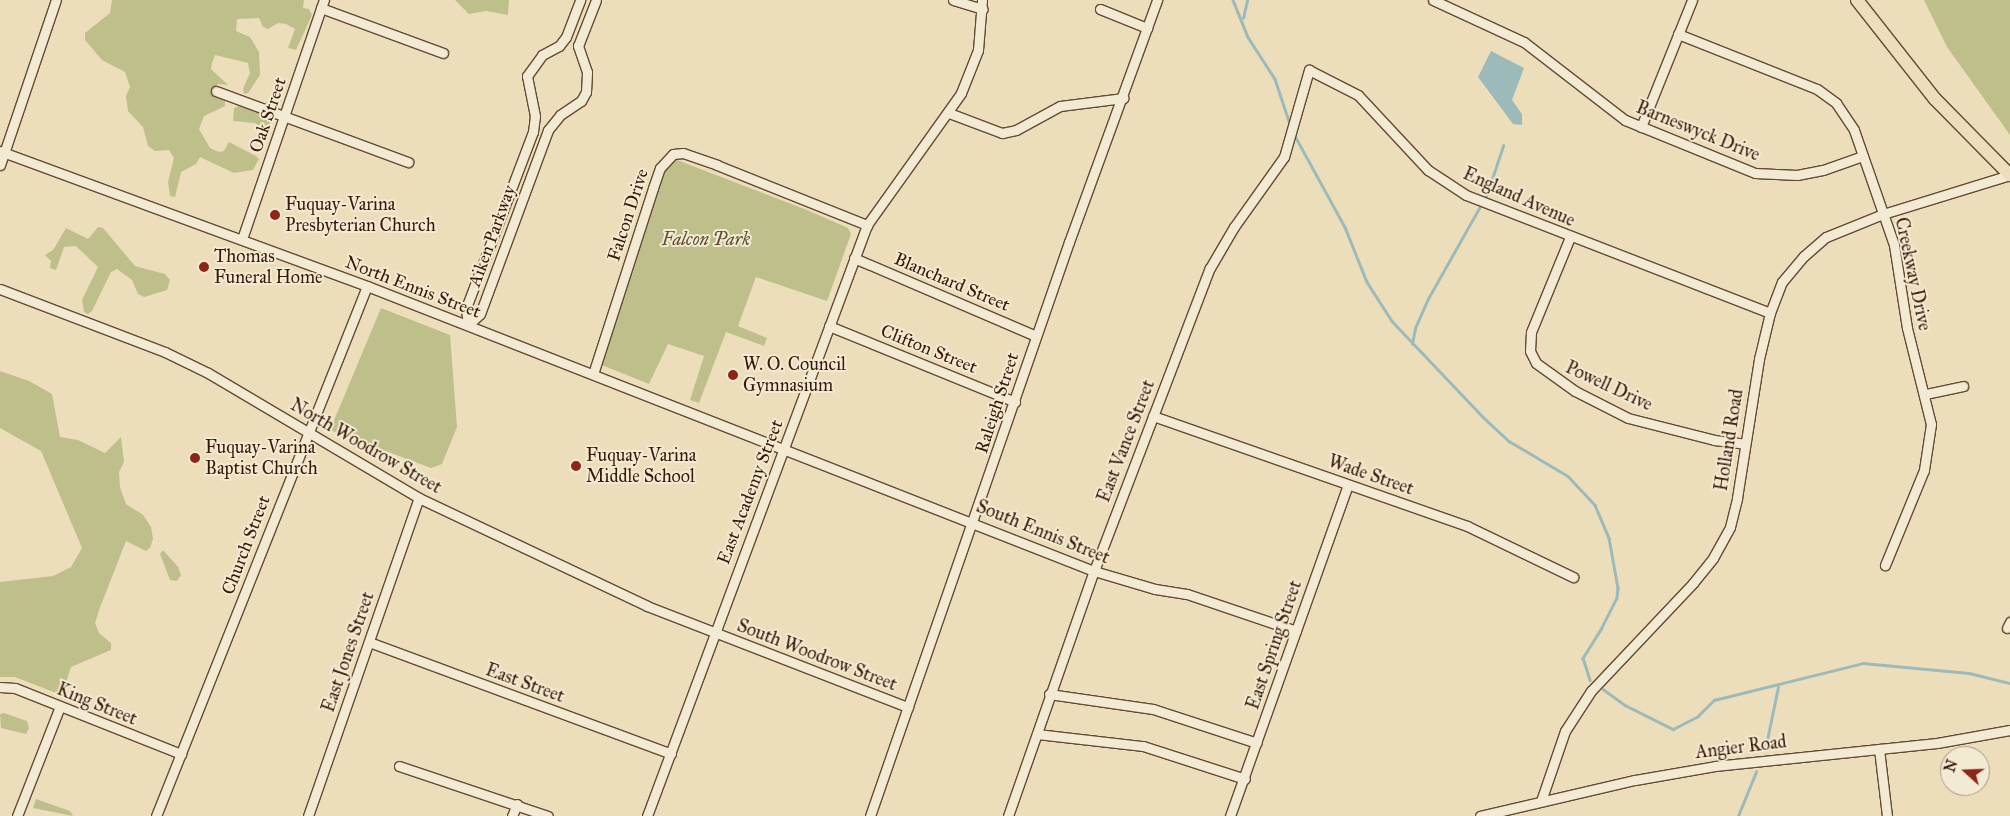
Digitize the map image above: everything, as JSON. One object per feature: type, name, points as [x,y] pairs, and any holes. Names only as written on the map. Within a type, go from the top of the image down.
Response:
[{"type":"highway","points":[[1857,0],[1935,99],[2010,175]]},
{"type":"street","points":[[0,165],[2,152],[56,0]]},
{"type":"street","points":[[580,0],[566,37],[579,42],[596,0]]},
{"type":"street","points":[[953,0],[983,5]]},
{"type":"street","name":"Raleigh Street","points":[[870,816],[1016,402],[1036,336],[1157,0]]},
{"type":"street","name":"Barneswyck Drive","points":[[1433,0],[1524,42],[1625,120],[1770,176],[1823,170],[1864,156]]},
{"type":"street","points":[[1641,127],[1692,0]]},
{"type":"street","points":[[323,4],[443,53]]},
{"type":"street","name":"Oak Street","points":[[242,239],[323,4]]},
{"type":"street","name":"East Academy Street","points":[[647,816],[854,258],[868,226],[884,198],[949,113],[973,65],[983,5]]},
{"type":"street","points":[[1100,9],[1147,28]]},
{"type":"street","name":"Creekway Drive","points":[[1678,34],[1816,89],[1846,116],[1864,156],[1894,245],[1907,328],[1926,394],[1931,424],[1930,446],[1924,470],[1885,565]]},
{"type":"street","name":"Aiken Parkway","points":[[468,325],[466,308],[534,126],[527,76],[542,55],[559,46],[566,37]]},
{"type":"street","name":"Aiken Parkway","points":[[468,325],[480,314],[547,131],[553,121],[581,101],[586,92],[589,83],[579,55],[579,42]]},
{"type":"street","name":"England Avenue","points":[[1303,93],[1309,70],[1338,83],[1358,95],[1428,170],[1466,194],[1570,237],[1770,313]]},
{"type":"street","points":[[216,91],[408,162]]},
{"type":"street","name":"East Vance Street","points":[[1008,816],[1049,694],[1210,268],[1234,227],[1284,157],[1303,93]]},
{"type":"street","points":[[949,113],[1002,132],[1016,130],[1060,106],[1123,98]]},
{"type":"street","points":[[534,126],[547,131]]},
{"type":"street","name":"North Ennis Street","points":[[2,152],[367,286],[784,448]]},
{"type":"street","name":"Falcon Drive","points":[[593,374],[655,181],[664,161],[673,154],[683,153],[717,165],[868,226]]},
{"type":"street","name":"Holland Road","points":[[1541,801],[1565,731],[1591,691],[1665,614],[1712,558],[1730,527],[1758,359],[1770,313],[1782,282],[1804,256],[1826,237],[1883,214],[2010,175]]},
{"type":"street","name":"Powell Drive","points":[[1570,237],[1531,332],[1530,351],[1536,363],[1575,391],[1628,418],[1714,440],[1745,444]]},
{"type":"street","name":"Blanchard Street","points":[[854,258],[1036,336]]},
{"type":"street","name":"Church Street","points":[[156,816],[367,286]]},
{"type":"street","name":"North Woodrow Street","points":[[0,289],[170,354],[208,373],[419,498],[647,606],[715,633]]},
{"type":"street","name":"Clifton Street","points":[[829,326],[1016,402]]},
{"type":"street","points":[[1926,394],[1963,386]]},
{"type":"street","name":"Wade Street","points":[[1153,416],[1468,526],[1573,577]]},
{"type":"street","name":"South Ennis Street","points":[[784,448],[1094,572],[1155,589],[1187,594],[1296,631]]},
{"type":"street","name":"East Spring Street","points":[[1230,816],[1245,779],[1348,485]]},
{"type":"street","name":"East Jones Street","points":[[308,816],[419,498]]},
{"type":"street","name":"South Woodrow Street","points":[[715,633],[908,707]]},
{"type":"street","name":"East Street","points":[[369,642],[671,754]]},
{"type":"street","name":"King Street","points":[[0,687],[15,688],[181,754]]},
{"type":"street","points":[[1049,694],[1153,709],[1257,743]]},
{"type":"street","points":[[17,816],[60,706]]},
{"type":"street","name":"Angier Road","points":[[1480,816],[1541,801],[1715,766],[1879,749],[2010,730]]},
{"type":"street","points":[[1037,734],[1143,746],[1245,779]]},
{"type":"street","points":[[1879,749],[1886,816]]},
{"type":"street","points":[[399,766],[548,816]]},
{"type":"street","points":[[512,816],[516,804]]},
{"type":"green space","points":[[112,0],[304,0],[303,8],[309,9],[312,15],[296,50],[288,48],[295,29],[286,24],[278,23],[268,29],[263,27],[259,18],[237,19],[236,31],[250,37],[259,52],[260,75],[248,93],[244,94],[243,89],[250,73],[248,63],[215,55],[212,63],[211,69],[228,85],[218,84],[212,92],[225,101],[225,106],[204,116],[199,129],[210,148],[219,152],[224,151],[229,142],[256,156],[259,159],[253,170],[234,173],[200,157],[196,164],[181,172],[175,197],[170,196],[168,182],[174,158],[169,150],[155,151],[148,146],[143,127],[128,111],[126,96],[130,87],[125,72],[102,60],[85,40],[85,33],[110,13]]},
{"type":"green space","points":[[455,0],[509,0],[508,15],[486,11],[469,14]]},
{"type":"green space","points":[[1924,0],[2010,0],[2010,135],[1947,47]]},
{"type":"green space","points":[[239,106],[271,117],[270,129],[266,131],[255,123],[233,121],[234,108]]},
{"type":"green space","name":"Falcon Park","points":[[677,160],[807,210],[848,228],[851,234],[827,301],[756,277],[738,326],[767,338],[764,346],[726,332],[699,403],[690,400],[704,356],[668,344],[649,384],[602,365],[657,191],[667,166]]},
{"type":"green space","points":[[98,227],[103,228],[135,266],[165,274],[170,280],[167,290],[144,297],[138,294],[132,280],[117,269],[111,272],[92,311],[88,314],[84,312],[82,300],[98,267],[76,246],[64,247],[56,270],[50,268],[51,261],[45,255],[53,250],[66,228],[88,239]]},
{"type":"green space","points":[[381,308],[450,335],[457,427],[442,464],[431,468],[330,430]]},
{"type":"green space","points":[[0,371],[29,381],[52,394],[60,437],[78,440],[105,453],[121,437],[124,462],[119,472],[120,487],[126,504],[143,515],[151,527],[153,539],[150,548],[146,551],[126,541],[99,610],[95,623],[99,633],[111,643],[111,650],[71,667],[63,692],[56,693],[15,677],[0,677],[0,582],[53,576],[71,567],[82,548],[41,451],[0,428]]},
{"type":"green space","points":[[163,550],[178,567],[181,575],[177,581],[170,580],[160,554]]},
{"type":"green space","points":[[4,713],[27,721],[29,728],[26,734],[1,728],[0,714]]},
{"type":"green space","points":[[36,799],[70,811],[73,816],[33,808]]},
{"type":"water","points":[[1491,51],[1524,68],[1512,100],[1522,114],[1522,125],[1513,124],[1478,77]]},
{"type":"waterway","points":[[1233,0],[1248,37],[1275,79],[1290,124]]},
{"type":"waterway","points":[[1243,18],[1247,0]]},
{"type":"waterway","points":[[1294,134],[1345,227],[1367,282],[1392,321],[1482,416],[1509,441],[1568,476],[1595,505],[1609,538],[1618,588],[1617,598],[1602,628],[1583,658],[1590,680]]},
{"type":"waterway","points":[[1412,344],[1415,328],[1429,297],[1487,194],[1503,146]]},
{"type":"waterway","points":[[1603,689],[1625,705],[1673,729],[1698,716],[1714,700],[1863,663],[1969,673],[2010,683]]},
{"type":"waterway","points":[[1766,745],[1778,687]]},
{"type":"waterway","points":[[1738,816],[1756,772]]},
{"type":"place","name":"Fuquay-Varina Presbyterian Church","points":[[275,215]]},
{"type":"place","name":"Thomas Funeral Home","points":[[204,267]]},
{"type":"place","name":"W. O. Council Gymnasium","points":[[733,375]]},
{"type":"place","name":"Fuquay-Varina Baptist Church","points":[[195,458]]},
{"type":"place","name":"Fuquay-Varina Middle School","points":[[576,466]]}]
